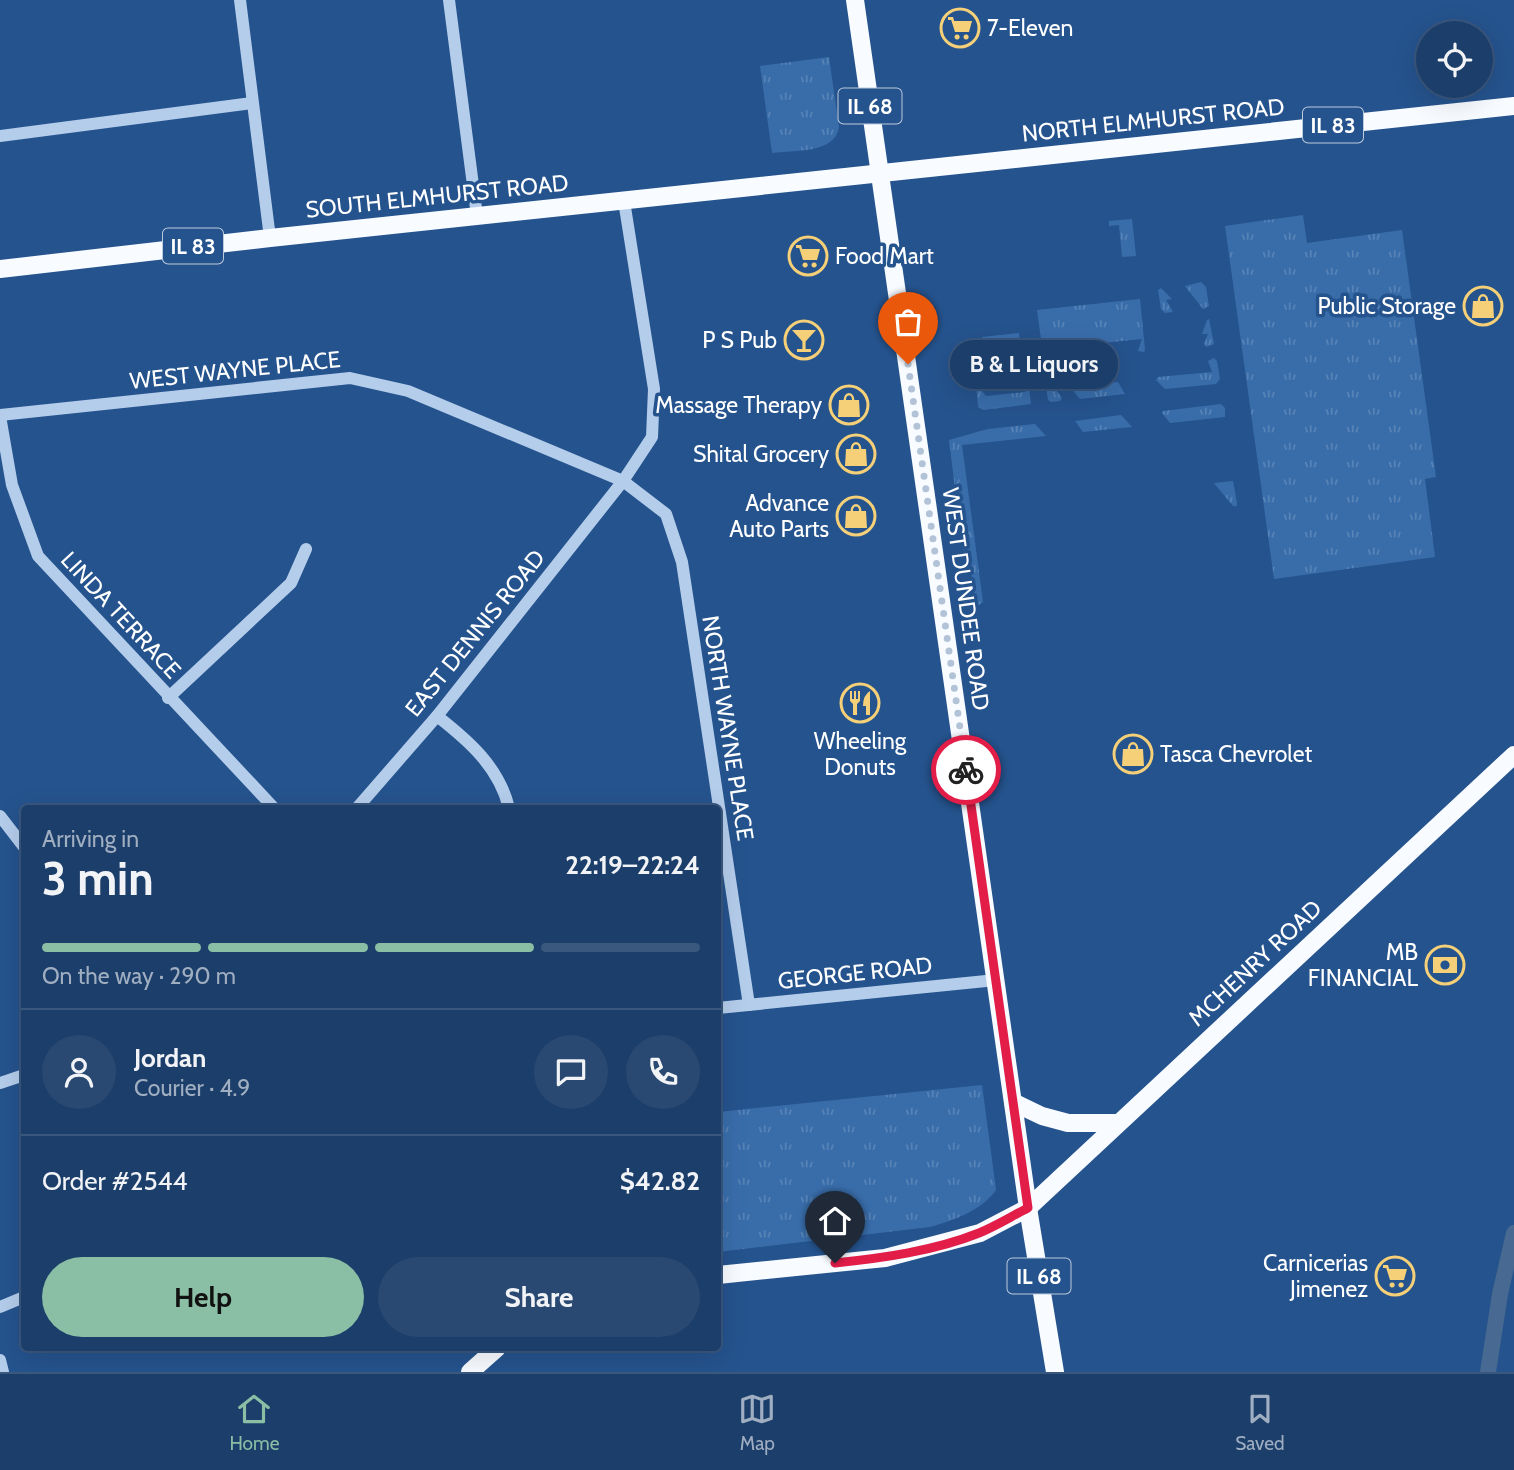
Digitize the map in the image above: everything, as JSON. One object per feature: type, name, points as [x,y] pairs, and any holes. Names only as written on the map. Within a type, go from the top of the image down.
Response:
[{"type":"main road","name":"WEST DUNDEE ROAD","points":[[855,0],[1028,1208],[1055,1372]]},
{"type":"main road","name":"NORTH ELMHURST ROAD","points":[[880,173],[1514,106]]},
{"type":"main road","name":"SOUTH ELMHURST ROAD","points":[[0,269],[880,173]]},
{"type":"main road","name":"MCHENRY ROAD","points":[[721,1275],[885,1258],[980,1233],[1028,1208],[1514,755]]},
{"type":"main road","points":[[1013,1102],[1042,1116],[1068,1123],[1118,1123]]},
{"type":"main road","points":[[470,1372],[494,1351]]},
{"type":"street","points":[[240,0],[270,238]]},
{"type":"street","points":[[449,0],[477,216]]},
{"type":"street","points":[[0,136],[252,103]]},
{"type":"street","name":"EAST DENNIS ROAD","points":[[360,805],[437,716],[623,481],[652,437],[654,389],[624,201]]},
{"type":"street","name":"WEST WAYNE PLACE","points":[[0,415],[350,378],[408,391],[623,481]]},
{"type":"street","name":"LINDA TERRACE","points":[[0,415],[12,485],[38,556],[168,698],[271,805]]},
{"type":"street","name":"NORTH WAYNE PLACE","points":[[623,481],[666,514],[682,562],[719,805]]},
{"type":"street","points":[[168,698],[291,583],[306,548]]},
{"type":"street","points":[[437,716],[481,754],[502,789],[508,805]]},
{"type":"street","points":[[0,816],[21,843]]},
{"type":"street","name":"NORTH WAYNE PLACE","points":[[721,820],[749,1005]]},
{"type":"street","name":"GEORGE ROAD","points":[[721,1008],[996,980]]},
{"type":"street","points":[[0,1083],[21,1075]]},
{"type":"street","points":[[0,1307],[21,1298]]},
{"type":"street","points":[[0,1360],[3,1372]]},
{"type":"green space","points":[[829,57],[839,127],[836,136],[830,142],[812,149],[772,153],[760,66]]},
{"type":"green space","points":[[1303,215],[1307,243],[1402,230],[1436,477],[1425,479],[1435,557],[1274,579],[1225,226]]},
{"type":"green space","points":[[1132,219],[1136,256],[1122,257],[1119,225],[1109,226],[1109,221]]},
{"type":"green space","points":[[1201,282],[1206,287],[1209,306],[1203,309],[1185,286]]},
{"type":"green space","points":[[1161,288],[1172,299],[1166,300],[1173,312],[1165,313],[1161,309],[1158,290]]},
{"type":"green space","points":[[1140,299],[1144,352],[1138,351],[1142,339],[1101,343],[1096,357],[1093,354],[1094,344],[1060,348],[1053,361],[1044,361],[1037,310]]},
{"type":"green space","points":[[1209,319],[1214,344],[1206,347],[1204,344],[1208,334],[1202,334]]},
{"type":"green space","points":[[1019,333],[1021,352],[984,356],[982,337]]},
{"type":"green space","points":[[1214,358],[1220,379],[1216,384],[1165,389],[1156,380],[1158,377],[1212,372],[1208,361]]},
{"type":"green space","points":[[1054,375],[1063,389],[1056,390],[1062,398],[1060,401],[1051,402],[1048,400],[1045,379]]},
{"type":"green space","points":[[1022,378],[1028,378],[1031,404],[983,410],[978,407],[976,384],[986,396],[1026,392],[1020,382]]},
{"type":"green space","points":[[1118,382],[1125,394],[1080,399],[1070,387]]},
{"type":"green space","points":[[1221,404],[1225,408],[1225,417],[1170,423],[1162,413],[1163,411]]},
{"type":"green space","points":[[1121,415],[1132,427],[1083,432],[1075,421]]},
{"type":"green space","points":[[1035,424],[1046,436],[962,445],[983,602],[976,607],[972,577],[962,545],[949,440],[988,429]]},
{"type":"green space","points":[[1233,481],[1237,506],[1233,506],[1214,483]]},
{"type":"green space","points":[[982,1085],[996,1190],[975,1209],[930,1227],[721,1252],[721,1112]]},
{"type":"waterway","points":[[1488,1372],[1500,1294],[1514,1233]]},
{"type":"way so far","points":[[908,364],[966,770]]},
{"type":"place","name":"7-Eleven","points":[[960,28]]},
{"type":"place","name":"Food Mart","points":[[808,256]]},
{"type":"place","name":"Public Storage","points":[[1483,306]]},
{"type":"place","name":"P S Pub","points":[[804,340]]},
{"type":"place","name":"B & L Liquors","points":[[908,364]]},
{"type":"place","name":"Massage Therapy","points":[[849,405]]},
{"type":"place","name":"Shital Grocery","points":[[856,454]]},
{"type":"place","name":"Advance Auto Parts","points":[[856,516]]},
{"type":"place","name":"Wheeling Donuts","points":[[860,703]]},
{"type":"place","name":"Tasca Chevrolet","points":[[1133,754]]},
{"type":"place","name":"MB FINANCIAL","points":[[1445,965]]},
{"type":"place","name":"Carnicerias Jimenez","points":[[1395,1276]]},
{"type":"route","points":[[835,1263],[885,1258],[942,1244],[980,1233],[1028,1208],[966,770]]}]
